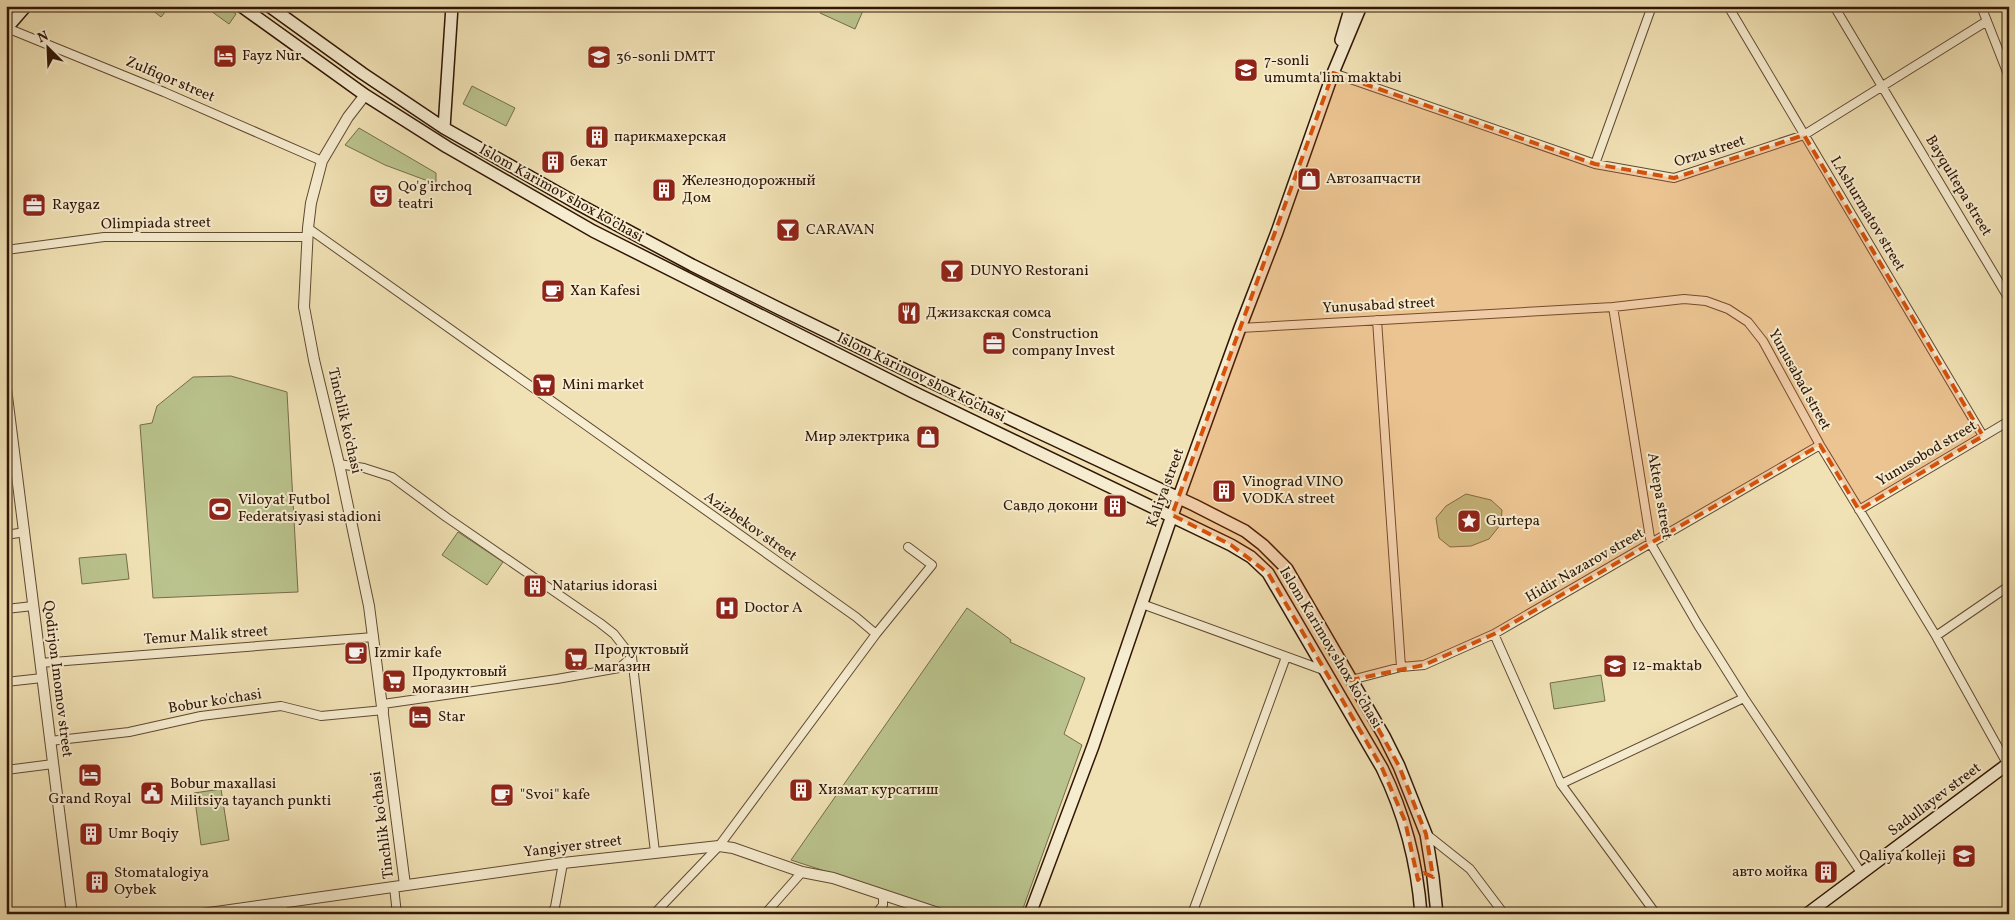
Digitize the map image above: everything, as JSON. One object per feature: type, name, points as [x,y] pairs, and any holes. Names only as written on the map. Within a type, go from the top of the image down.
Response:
[{"type":"main road","points":[[6,10],[10,6]]},
{"type":"main road","points":[[6,28],[26,6]]},
{"type":"main road","name":"Islom Karimov shox ko'chasi","points":[[241,6],[365,95],[447,147],[593,231],[912,392],[1172,515],[1231,545],[1260,564],[1268,573],[1365,735],[1398,801],[1405,821],[1418,880],[1422,914]]},
{"type":"main road","name":"Islom Karimov shox ko'chasi","points":[[269,6],[362,73],[444,128],[578,204],[735,287],[920,377],[1179,499],[1244,531],[1263,545],[1287,570],[1384,736],[1399,766],[1426,834],[1437,914]]},
{"type":"main road","points":[[444,128],[452,6]]},
{"type":"main road","name":"Kaliya street","points":[[1333,73],[1351,6]]},
{"type":"main road","name":"Kaliya street","points":[[1030,914],[1093,746],[1172,515],[1240,328],[1277,232],[1333,73],[1361,6]]},
{"type":"main road","points":[[727,298],[734,298],[735,287]]},
{"type":"main road","name":"Sadullayev street","points":[[1807,914],[2008,765]]},
{"type":"main road","points":[[1418,880],[1425,874],[1433,877]]},
{"type":"street","points":[[1595,164],[1652,6]]},
{"type":"street","name":"I.Ashurmatov street","points":[[1728,6],[1983,436]]},
{"type":"street","name":"Bayqultepa street","points":[[1834,6],[2009,299]]},
{"type":"street","points":[[1981,6],[2009,77]]},
{"type":"street","name":"Orzu street","points":[[1333,73],[1595,164],[1674,178],[1804,135],[1987,20]]},
{"type":"street","name":"Zulfiqor street","points":[[6,28],[164,92],[322,160]]},
{"type":"street","name":"Tinchlik ko'chasi","points":[[365,95],[344,124],[322,160],[311,203],[307,232],[304,307],[369,606],[405,885]]},
{"type":"street","name":"Olimpiada street","points":[[6,250],[104,237],[307,232]]},
{"type":"street","name":"Azizbekov street","points":[[307,232],[394,288],[618,450],[856,617],[876,634]]},
{"type":"street","name":"Yunusabad street","points":[[1240,328],[1696,300],[1718,304],[1738,315],[1748,322],[1763,341],[1820,445],[1936,636],[2008,765]]},
{"type":"street","name":"Aktepa street","points":[[1613,306],[1651,544],[1698,625],[1744,698],[1862,874]]},
{"type":"street","points":[[1377,320],[1401,668]]},
{"type":"street","name":"Qodirjon Imomov street","points":[[6,388],[11,462],[24,532],[72,914]]},
{"type":"street","name":"Yunusobod street","points":[[1859,510],[2009,421]]},
{"type":"street","name":"Hidir Nazarov street","points":[[1351,680],[1401,668],[1424,665],[1494,634],[1820,445]]},
{"type":"street","points":[[339,464],[364,468],[392,477],[614,634],[632,657],[655,852]]},
{"type":"street","points":[[6,535],[24,532]]},
{"type":"street","points":[[654,914],[719,846],[876,634],[932,565],[908,547]]},
{"type":"street","points":[[1936,636],[2009,586]]},
{"type":"street","points":[[1142,604],[1327,672]]},
{"type":"street","points":[[6,609],[33,606]]},
{"type":"street","points":[[1494,634],[1560,784],[1656,914]]},
{"type":"street","name":"Temur Malik street","points":[[40,662],[374,637]]},
{"type":"street","points":[[383,707],[619,668],[632,657]]},
{"type":"street","points":[[1192,914],[1286,657]]},
{"type":"street","points":[[6,682],[42,678]]},
{"type":"street","points":[[1560,784],[1744,698]]},
{"type":"street","name":"Bobur ko'chasi","points":[[50,741],[129,732],[201,716],[282,706],[321,716],[383,707]]},
{"type":"street","points":[[6,770],[53,764]]},
{"type":"street","points":[[1426,834],[1470,870],[1504,914]]},
{"type":"street","name":"Yangiyer street","points":[[202,914],[563,863],[719,846],[733,848],[802,872],[833,878],[940,914]]},
{"type":"street","points":[[551,914],[555,908],[563,863]]},
{"type":"street","points":[[765,914],[802,872]]},
{"type":"street","points":[[394,887],[397,914]]},
{"type":"street","points":[[876,914],[883,906],[883,894]]},
{"type":"street","points":[[282,902],[283,914]]},
{"type":"highlighted area","points":[[1333,73],[1595,164],[1674,178],[1804,135],[1983,436],[1859,510],[1820,445],[1494,634],[1424,665],[1351,680],[1399,766],[1426,834],[1433,877],[1424,873],[1418,880],[1405,821],[1382,768],[1268,573],[1231,545],[1172,515]]},
{"type":"green space","points":[[147,6],[170,6],[161,17]]},
{"type":"green space","points":[[215,6],[226,6],[236,14],[229,24],[211,11]]},
{"type":"green space","points":[[823,6],[865,6],[855,29],[820,13]]},
{"type":"green space","points":[[472,86],[515,108],[506,126],[463,104]]},
{"type":"green space","points":[[359,128],[436,173],[436,184],[385,165],[345,145]]},
{"type":"green space","name":"Viloyat Futbol Federatsiyasi stadioni","points":[[231,376],[287,392],[298,592],[153,598],[140,425],[152,423],[157,406],[193,377]]},
{"type":"green space","name":"Gurtepa","points":[[1466,494],[1491,500],[1502,510],[1501,524],[1489,539],[1471,546],[1450,547],[1439,538],[1436,518],[1446,506]]},
{"type":"green space","points":[[458,532],[503,562],[487,585],[442,555]]},
{"type":"green space","points":[[126,554],[129,579],[82,584],[79,558]]},
{"type":"green space","points":[[967,608],[1011,640],[1010,642],[1085,678],[1064,734],[1082,745],[1021,914],[957,914],[791,860]]},
{"type":"green space","points":[[1601,675],[1605,701],[1554,709],[1550,683]]},
{"type":"green space","points":[[221,789],[229,840],[201,845],[194,793]]},
{"type":"place","name":"Fayz Nur","points":[[225,56]]},
{"type":"place","name":"36-sonli DMTT","points":[[599,57]]},
{"type":"place","name":"7-sonli umumta'lim maktabi","points":[[1246,70]]},
{"type":"place","name":"парикмахерская","points":[[597,137]]},
{"type":"place","name":"бекат","points":[[553,162]]},
{"type":"place","name":"Автозапчасти","points":[[1309,179]]},
{"type":"place","name":"Железнодорожный Дом","points":[[664,190]]},
{"type":"place","name":"Qo'g'irchoq teatri","points":[[381,196]]},
{"type":"place","name":"Raygaz","points":[[34,205]]},
{"type":"place","name":"CARAVAN","points":[[788,230]]},
{"type":"place","name":"DUNYO Restorani","points":[[952,271]]},
{"type":"place","name":"Xan Kafesi","points":[[553,291]]},
{"type":"place","name":"Джизакская сомса","points":[[909,313]]},
{"type":"place","name":"Construction company Invest","points":[[994,343]]},
{"type":"place","name":"Mini market","points":[[544,385]]},
{"type":"place","name":"Мир электрика","points":[[928,437]]},
{"type":"place","name":"Vinograd VINO VODKA street","points":[[1224,491]]},
{"type":"place","name":"Савдо докони","points":[[1115,506]]},
{"type":"place","name":"Viloyat Futbol Federatsiyasi stadioni","points":[[220,509]]},
{"type":"place","name":"Gurtepa","points":[[1469,521]]},
{"type":"place","name":"Natarius idorasi","points":[[535,586]]},
{"type":"place","name":"Doctor A","points":[[727,608]]},
{"type":"place","name":"Izmir kafe","points":[[356,653]]},
{"type":"place","name":"Продуктовый магазин","points":[[576,659]]},
{"type":"place","name":"12-maktab","points":[[1615,666]]},
{"type":"place","name":"Продуктовый могазин","points":[[394,681]]},
{"type":"place","name":"Star","points":[[420,717]]},
{"type":"place","name":"Grand Royal","points":[[90,775]]},
{"type":"place","name":"Хизмат курсатиш","points":[[801,790]]},
{"type":"place","name":"Bobur maxallasi Militsiya tayanch punkti","points":[[152,793]]},
{"type":"place","name":"\"Svoi\" kafe","points":[[502,795]]},
{"type":"place","name":"Umr Boqiy","points":[[91,834]]},
{"type":"place","name":"Qaliya kolleji","points":[[1964,856]]},
{"type":"place","name":"авто мойка","points":[[1826,872]]},
{"type":"place","name":"Stomatalogiya Oybek","points":[[97,882]]}]
